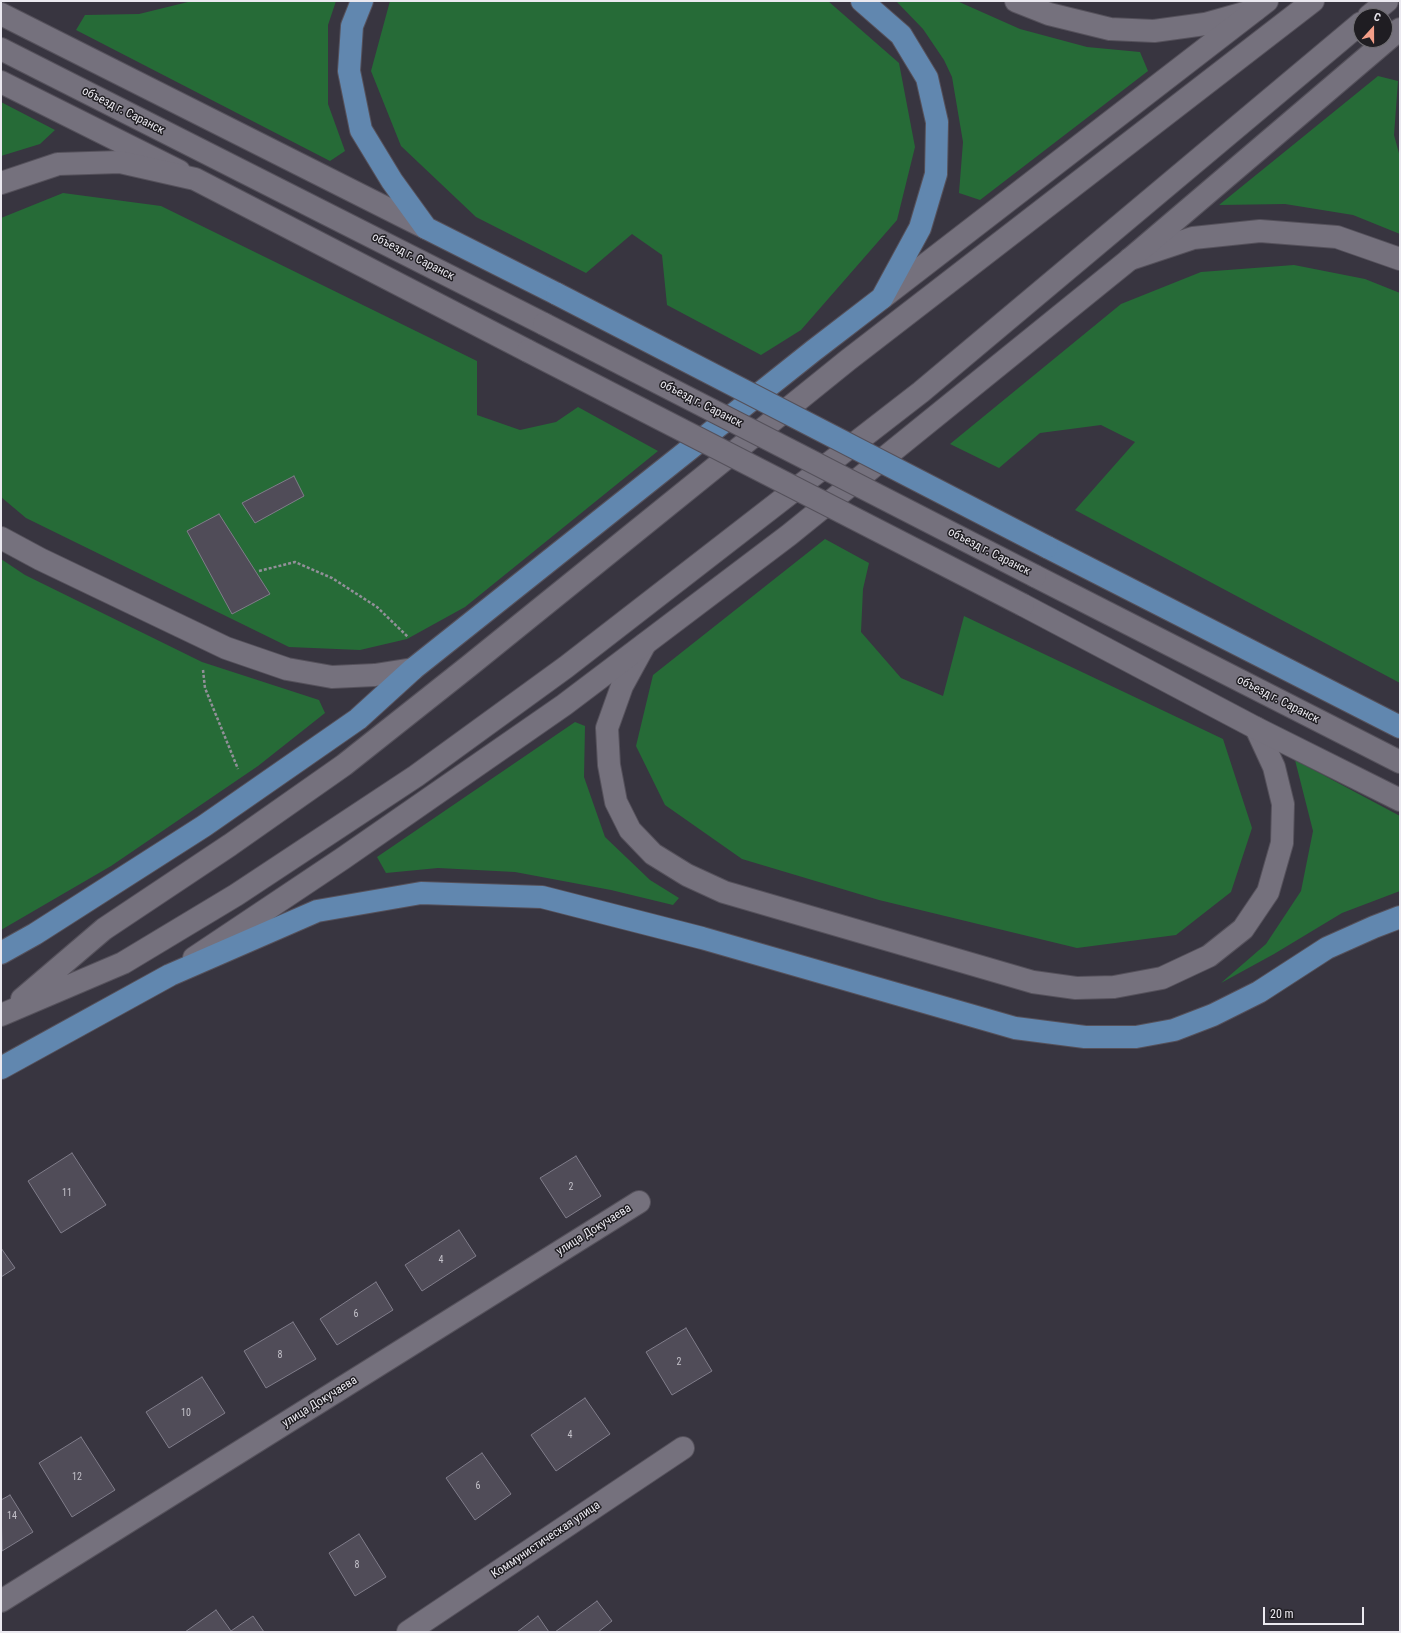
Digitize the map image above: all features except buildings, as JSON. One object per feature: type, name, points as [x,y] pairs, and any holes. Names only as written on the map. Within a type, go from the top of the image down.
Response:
[{"type":"main road","points":[[362,1],[352,26],[349,71],[361,130],[392,181],[426,228]]},
{"type":"main road","points":[[862,1],[901,35],[927,78],[936,122],[936,174],[920,228],[882,298]]},
{"type":"main road","points":[[1016,1],[1049,14],[1110,29],[1154,31],[1205,24],[1261,5]]},
{"type":"main road","points":[[4,1014],[104,929],[230,846],[344,765],[470,666],[848,360],[1313,1]]},
{"type":"main road","points":[[1379,8],[1387,1]]},
{"type":"main road","points":[[1,952],[42,930],[204,826],[358,719],[420,663],[813,351],[1261,5]]},
{"type":"main road","points":[[1,14],[557,294],[1047,547],[1400,726]]},
{"type":"main road","points":[[1,1068],[170,974],[342,859],[564,705],[789,535],[1130,259],[1400,29]]},
{"type":"main road","points":[[4,1014],[123,963],[236,895],[416,776],[566,667],[921,392],[1353,30]]},
{"type":"main road","name":"объезд г. Саранск","points":[[1,49],[544,324],[1400,762]]},
{"type":"main road","points":[[1,82],[195,179],[1023,606],[1256,728],[1400,800]]},
{"type":"main road","points":[[1,183],[58,164],[120,162],[195,179]]},
{"type":"main road","points":[[1130,259],[1193,238],[1260,232],[1337,237],[1400,259]]},
{"type":"main road","points":[[1,538],[40,559],[226,648],[287,669],[332,677],[375,675],[420,663]]},
{"type":"main road","points":[[645,644],[622,686],[608,728],[608,758],[616,802],[630,830],[653,854],[687,875],[724,892],[1033,982],[1076,988],[1114,987],[1162,978],[1209,956],[1243,929],[1268,892],[1282,843],[1283,804],[1274,767],[1256,728]]},
{"type":"main road","points":[[170,974],[317,911],[421,893],[542,897],[702,938],[1015,1028],[1085,1037],[1136,1037],[1174,1030],[1213,1015],[1259,992],[1327,948],[1374,927],[1400,918]]},
{"type":"main road","name":"улица Докучаева","points":[[1,1601],[639,1202]]},
{"type":"main road","name":"Коммунистическая улица","points":[[408,1632],[683,1448]]},
{"type":"path","points":[[259,570],[295,562],[332,578],[377,607],[420,663]]},
{"type":"path","points":[[202,636],[201,645],[205,688],[249,795]]},
{"type":"green space","points":[[192,1],[336,1],[328,25],[328,104],[345,151],[330,161],[76,30],[85,15],[139,14]]},
{"type":"green space","points":[[390,1],[828,1],[899,63],[915,147],[897,220],[801,330],[761,355],[667,305],[662,255],[632,234],[586,273],[476,217],[401,146],[371,71]]},
{"type":"green space","points":[[896,1],[957,1],[1020,29],[1087,47],[1140,52],[1148,71],[980,200],[959,193],[963,142],[952,77],[944,60],[923,29]]},
{"type":"green space","points":[[1378,76],[1398,81],[1394,135],[1400,157],[1400,234],[1353,215],[1285,204],[1219,205]]},
{"type":"green space","points":[[1,102],[55,130],[40,144],[1,156]]},
{"type":"green space","points":[[63,193],[161,206],[477,361],[477,415],[520,430],[556,422],[578,407],[658,451],[465,607],[407,639],[360,650],[289,647],[26,518],[1,497],[1,218]]},
{"type":"green space","points":[[1294,265],[1365,279],[1400,293],[1400,683],[1075,510],[1135,442],[1101,425],[1040,433],[999,468],[950,444],[1121,304],[1201,272]]},
{"type":"green space","points":[[825,539],[869,563],[863,589],[861,632],[901,678],[943,696],[964,616],[1223,739],[1252,828],[1231,892],[1176,935],[1077,948],[879,900],[742,859],[665,805],[636,746],[653,675]]},
{"type":"green space","points":[[1,559],[25,575],[202,662],[319,700],[325,713],[258,766],[111,866],[1,930]]},
{"type":"green space","points":[[575,722],[585,726],[584,777],[605,837],[650,880],[679,898],[673,905],[611,890],[515,872],[438,868],[386,873],[377,857]]},
{"type":"green space","points":[[1295,760],[1400,816],[1400,891],[1342,913],[1274,954],[1221,983],[1266,944],[1301,891],[1313,831]]}]
